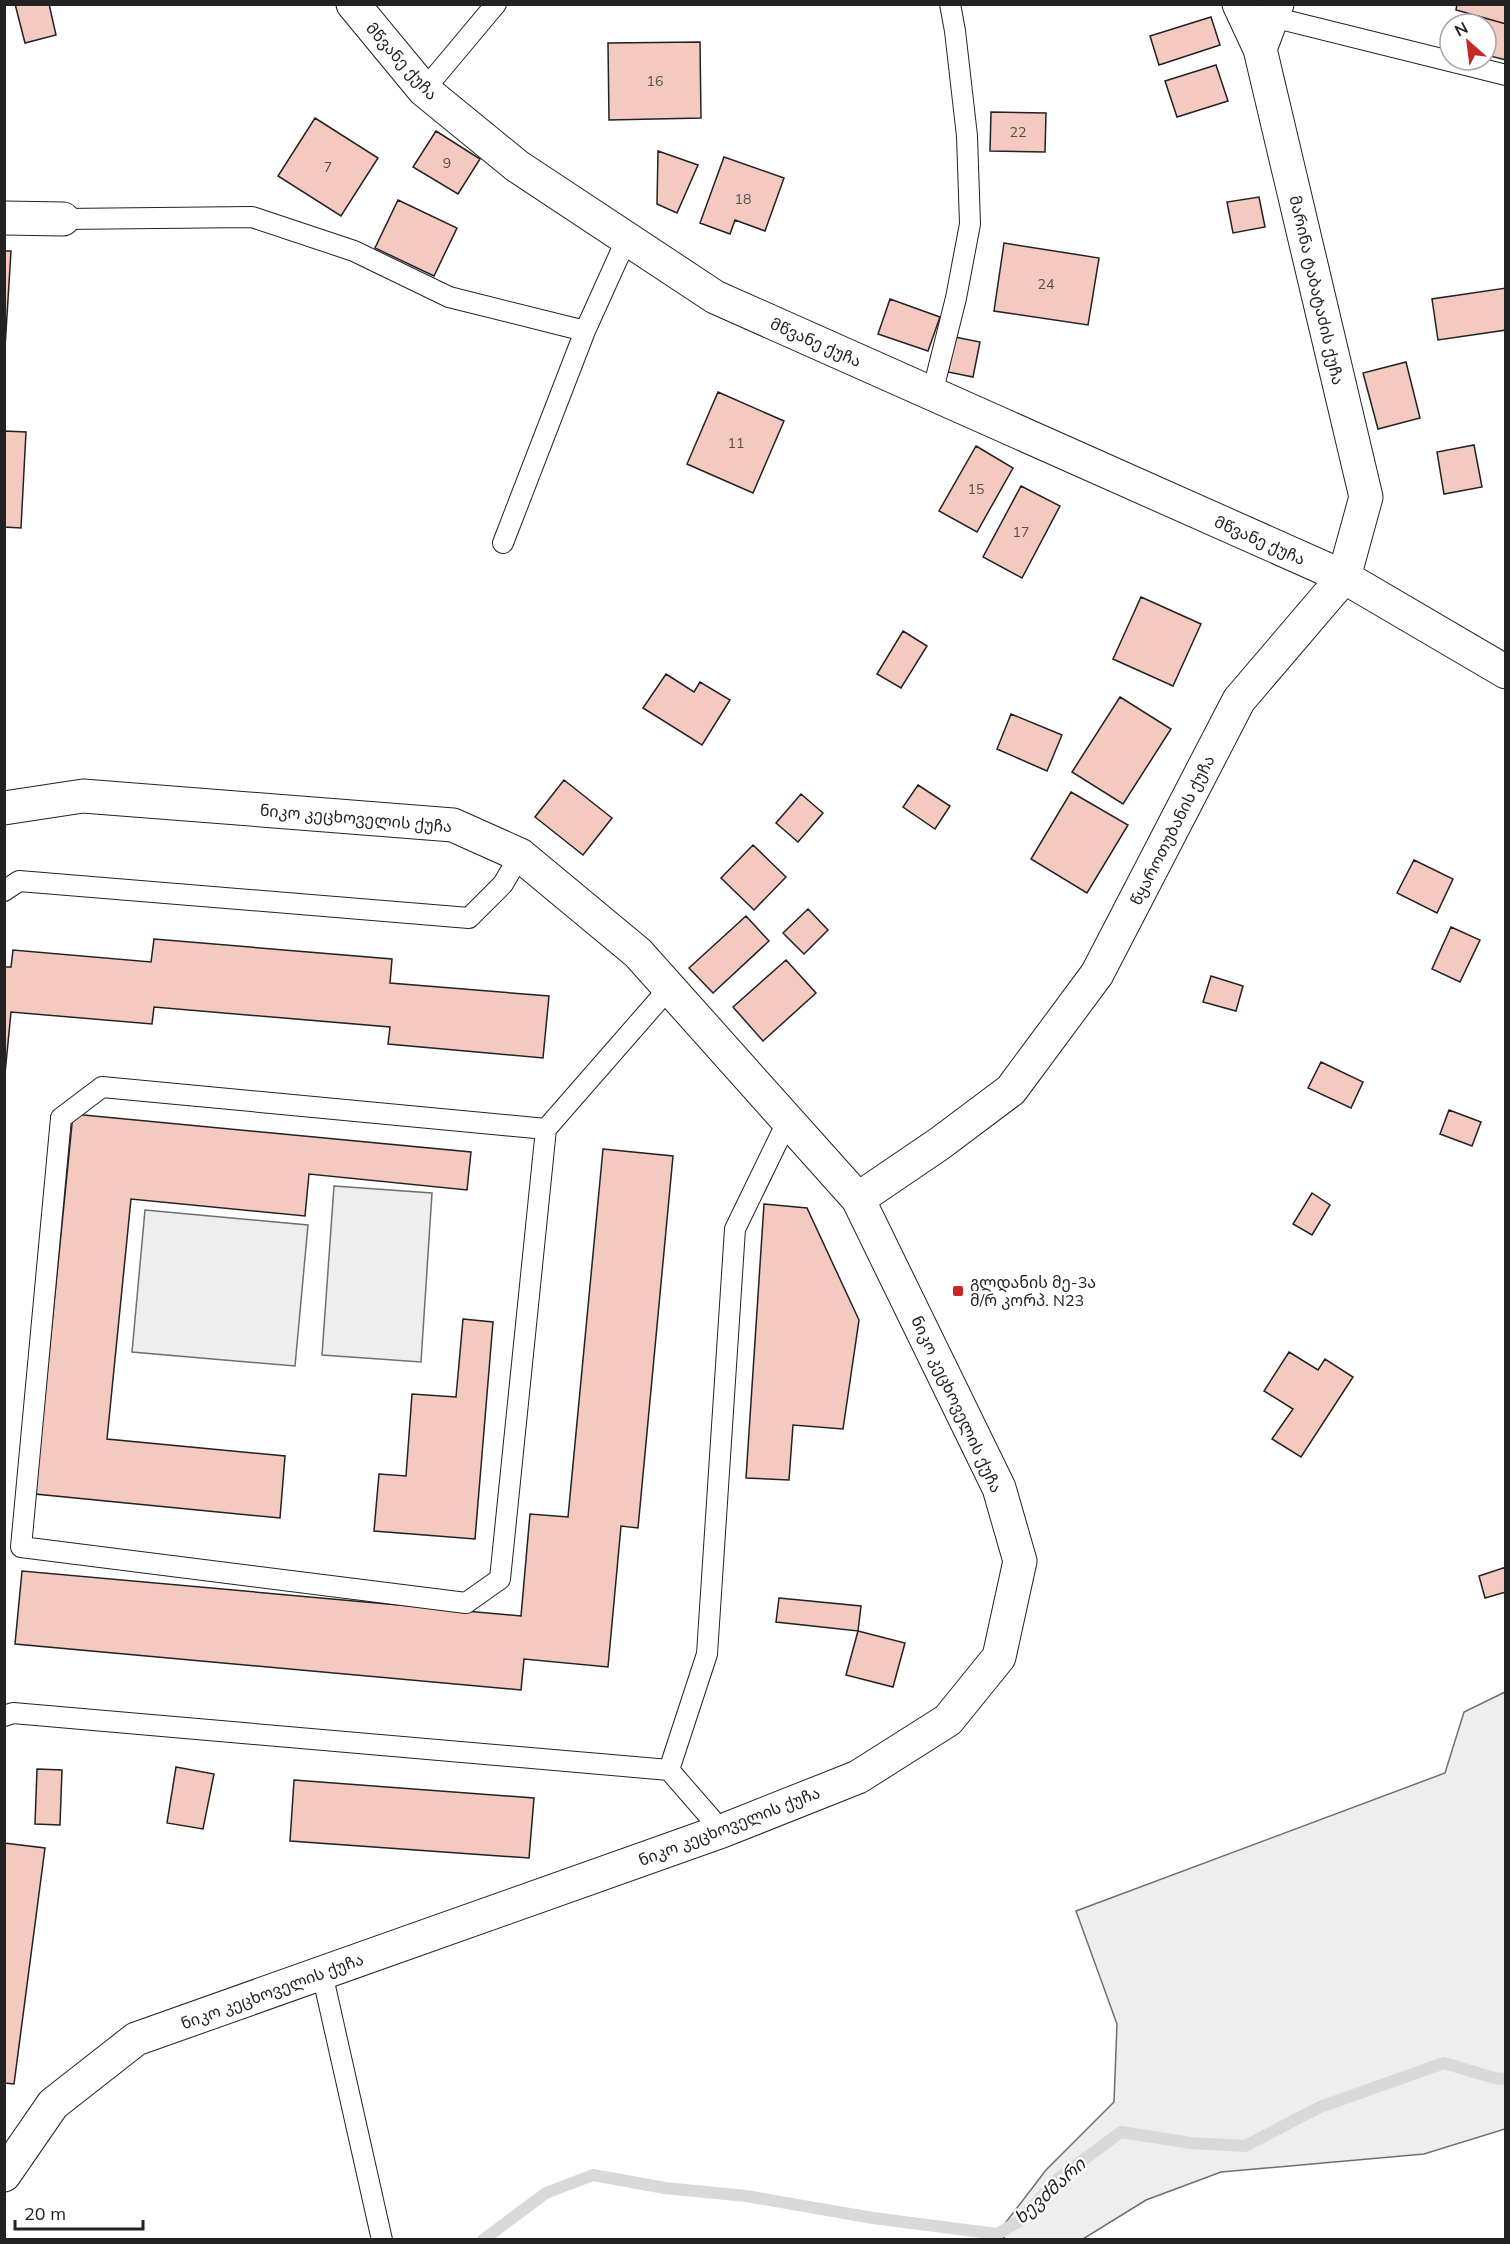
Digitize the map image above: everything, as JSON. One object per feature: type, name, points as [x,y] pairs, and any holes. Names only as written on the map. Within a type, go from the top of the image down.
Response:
[{"type":"street","name":"მწვანე ქუჩა","points":[[353,4],[424,90],[517,166],[715,297],[1344,577]]},
{"type":"street","name":"მარინა ტაბატაძის ქუჩა","points":[[1239,4],[1260,49],[1366,497],[1344,577]]},
{"type":"street","points":[[1260,49],[1275,11]]},
{"type":"street","points":[[4,218],[63,219]]},
{"type":"street","points":[[1344,577],[1506,672]]},
{"type":"street","name":"წყაროთუბანის ქუჩა","points":[[858,1199],[939,1144],[1011,1090],[1097,974],[1239,700],[1344,577]]},
{"type":"street","name":"ნიკო კეცხოველის ქუჩა","points":[[4,807],[82,796],[453,825],[520,855],[638,953],[858,1199],[999,1488],[1020,1561],[999,1657],[948,1720],[858,1777],[722,1831],[136,2039],[53,2104],[4,2175]]},
{"type":"lane","points":[[424,90],[496,4]]},
{"type":"lane","points":[[932,394],[956,298],[970,224],[967,136],[950,4]]},
{"type":"lane","points":[[1275,11],[1506,75]]},
{"type":"lane","points":[[63,219],[252,217],[354,251],[449,297],[585,331]]},
{"type":"lane","points":[[503,543],[585,331],[627,238]]},
{"type":"lane","points":[[4,891],[19,881],[469,918],[503,884],[520,855]]},
{"type":"lane","points":[[546,1129],[102,1088],[61,1118],[13,1546],[466,1604],[500,1580],[546,1129],[670,987]]},
{"type":"lane","points":[[669,1770],[707,1654],[735,1229],[788,1120]]},
{"type":"lane","points":[[4,1716],[13,1713],[669,1770],[722,1831]]},
{"type":"lane","points":[[322,1973],[382,2240]]},
{"type":"shaded area","points":[[334,1186],[432,1193],[421,1362],[322,1355]]},
{"type":"shaded area","points":[[145,1210],[308,1225],[295,1366],[132,1352]]},
{"type":"shaded area","points":[[1505,1692],[1505,2129],[1424,2154],[1221,2172],[1146,2200],[1083,2239],[1006,2239],[997,2234],[1046,2170],[1114,2102],[1117,2024],[1076,1911],[1445,1773],[1464,1712]]},
{"type":"building","points":[[15,4],[49,4],[56,35],[25,43]]},
{"type":"building","points":[[1457,4],[1506,4],[1506,24],[1498,22],[1498,12],[1456,10]]},
{"type":"building","points":[[1211,17],[1220,45],[1159,65],[1150,36]]},
{"type":"building","points":[[1498,22],[1506,24],[1506,60],[1498,58]]},
{"type":"building","points":[[700,42],[701,118],[609,120],[608,43]]},
{"type":"building","points":[[1216,65],[1228,101],[1177,117],[1165,81]]},
{"type":"building","points":[[991,112],[1046,113],[1045,152],[990,151]]},
{"type":"building","points":[[315,118],[378,158],[341,216],[278,176]]},
{"type":"building","points":[[436,131],[480,159],[458,194],[413,167]]},
{"type":"building","points":[[658,151],[698,165],[677,213],[657,204]]},
{"type":"building","points":[[724,157],[784,178],[765,231],[735,220],[730,234],[700,223]]},
{"type":"building","points":[[1259,197],[1265,227],[1233,233],[1227,202]]},
{"type":"building","points":[[398,200],[457,228],[434,276],[375,248]]},
{"type":"building","points":[[1004,243],[1099,258],[1088,325],[994,311]]},
{"type":"building","points":[[4,251],[11,251],[4,364]]},
{"type":"building","points":[[1506,288],[1506,330],[1438,340],[1432,299]]},
{"type":"building","points":[[890,299],[940,317],[928,351],[878,334]]},
{"type":"building","points":[[955,337],[980,342],[973,377],[948,372]]},
{"type":"building","points":[[1406,362],[1420,418],[1378,429],[1363,373]]},
{"type":"building","points":[[718,392],[784,421],[753,493],[687,464]]},
{"type":"building","points":[[4,431],[26,432],[21,528],[4,527]]},
{"type":"building","points":[[1474,445],[1482,487],[1444,494],[1437,452]]},
{"type":"building","points":[[976,446],[1013,468],[977,532],[939,511]]},
{"type":"building","points":[[1021,486],[1060,506],[1022,578],[983,557]]},
{"type":"building","points":[[1141,597],[1201,624],[1173,686],[1113,659]]},
{"type":"building","points":[[903,631],[927,646],[901,688],[877,674]]},
{"type":"building","points":[[666,674],[694,692],[700,682],[730,700],[702,745],[643,708]]},
{"type":"building","points":[[1120,697],[1171,729],[1123,804],[1072,772]]},
{"type":"building","points":[[1011,714],[1062,735],[1047,771],[997,749]]},
{"type":"building","points":[[564,780],[612,818],[583,855],[535,817]]},
{"type":"building","points":[[918,785],[950,806],[935,829],[903,807]]},
{"type":"building","points":[[1071,792],[1128,825],[1087,893],[1031,859]]},
{"type":"building","points":[[801,794],[823,813],[798,842],[776,823]]},
{"type":"building","points":[[753,845],[786,877],[754,910],[721,878]]},
{"type":"building","points":[[1414,860],[1453,879],[1437,913],[1397,893]]},
{"type":"building","points":[[808,909],[828,930],[804,954],[783,933]]},
{"type":"building","points":[[746,916],[769,941],[713,993],[689,968]]},
{"type":"building","points":[[1451,927],[1480,940],[1460,982],[1432,969]]},
{"type":"building","points":[[154,939],[392,959],[390,983],[549,996],[543,1058],[388,1044],[390,1027],[154,1007],[152,1024],[11,1012],[4,1084],[4,967],[11,967],[13,950],[151,962]]},
{"type":"building","points":[[786,960],[816,993],[763,1041],[733,1007]]},
{"type":"building","points":[[1211,976],[1243,986],[1236,1011],[1203,1002]]},
{"type":"building","points":[[1321,1062],[1363,1082],[1351,1108],[1308,1088]]},
{"type":"building","points":[[1449,1110],[1481,1122],[1472,1146],[1440,1134]]},
{"type":"building","points":[[73,1114],[471,1152],[467,1190],[309,1174],[305,1216],[131,1199],[107,1439],[285,1456],[280,1518],[35,1494]]},
{"type":"building","points":[[603,1149],[673,1156],[638,1528],[621,1526],[608,1667],[524,1659],[521,1690],[15,1644],[22,1571],[521,1616],[530,1514],[568,1517]]},
{"type":"building","points":[[1312,1193],[1330,1205],[1312,1235],[1293,1224]]},
{"type":"building","points":[[764,1204],[807,1208],[859,1320],[843,1429],[793,1425],[789,1480],[746,1478]]},
{"type":"building","points":[[463,1319],[493,1322],[475,1539],[374,1531],[379,1474],[406,1476],[412,1394],[456,1397]]},
{"type":"building","points":[[1289,1352],[1318,1370],[1325,1359],[1353,1377],[1301,1457],[1272,1439],[1293,1409],[1264,1391]]},
{"type":"building","points":[[1506,1567],[1506,1592],[1485,1598],[1479,1576]]},
{"type":"building","points":[[779,1598],[861,1606],[858,1631],[776,1622]]},
{"type":"building","points":[[858,1631],[905,1643],[893,1687],[846,1675]]},
{"type":"building","points":[[176,1767],[214,1774],[203,1829],[167,1823]]},
{"type":"building","points":[[37,1769],[62,1770],[60,1825],[35,1824]]},
{"type":"building","points":[[294,1780],[534,1798],[529,1858],[290,1841]]},
{"type":"building","points":[[4,1843],[45,1848],[14,2084],[4,2083]]},
{"type":"waterway","name":"ხევძმარი","points":[[483,2240],[546,2193],[593,2175],[665,2188],[746,2196],[873,2218],[997,2234],[1018,2222],[1059,2178],[1121,2132],[1191,2143],[1245,2146],[1320,2107],[1444,2063],[1494,2078],[1506,2079]]},
{"type":"place","name":"გლდანის მე-3ა მ/რ კორპ. N23","points":[[958,1291]]}]
